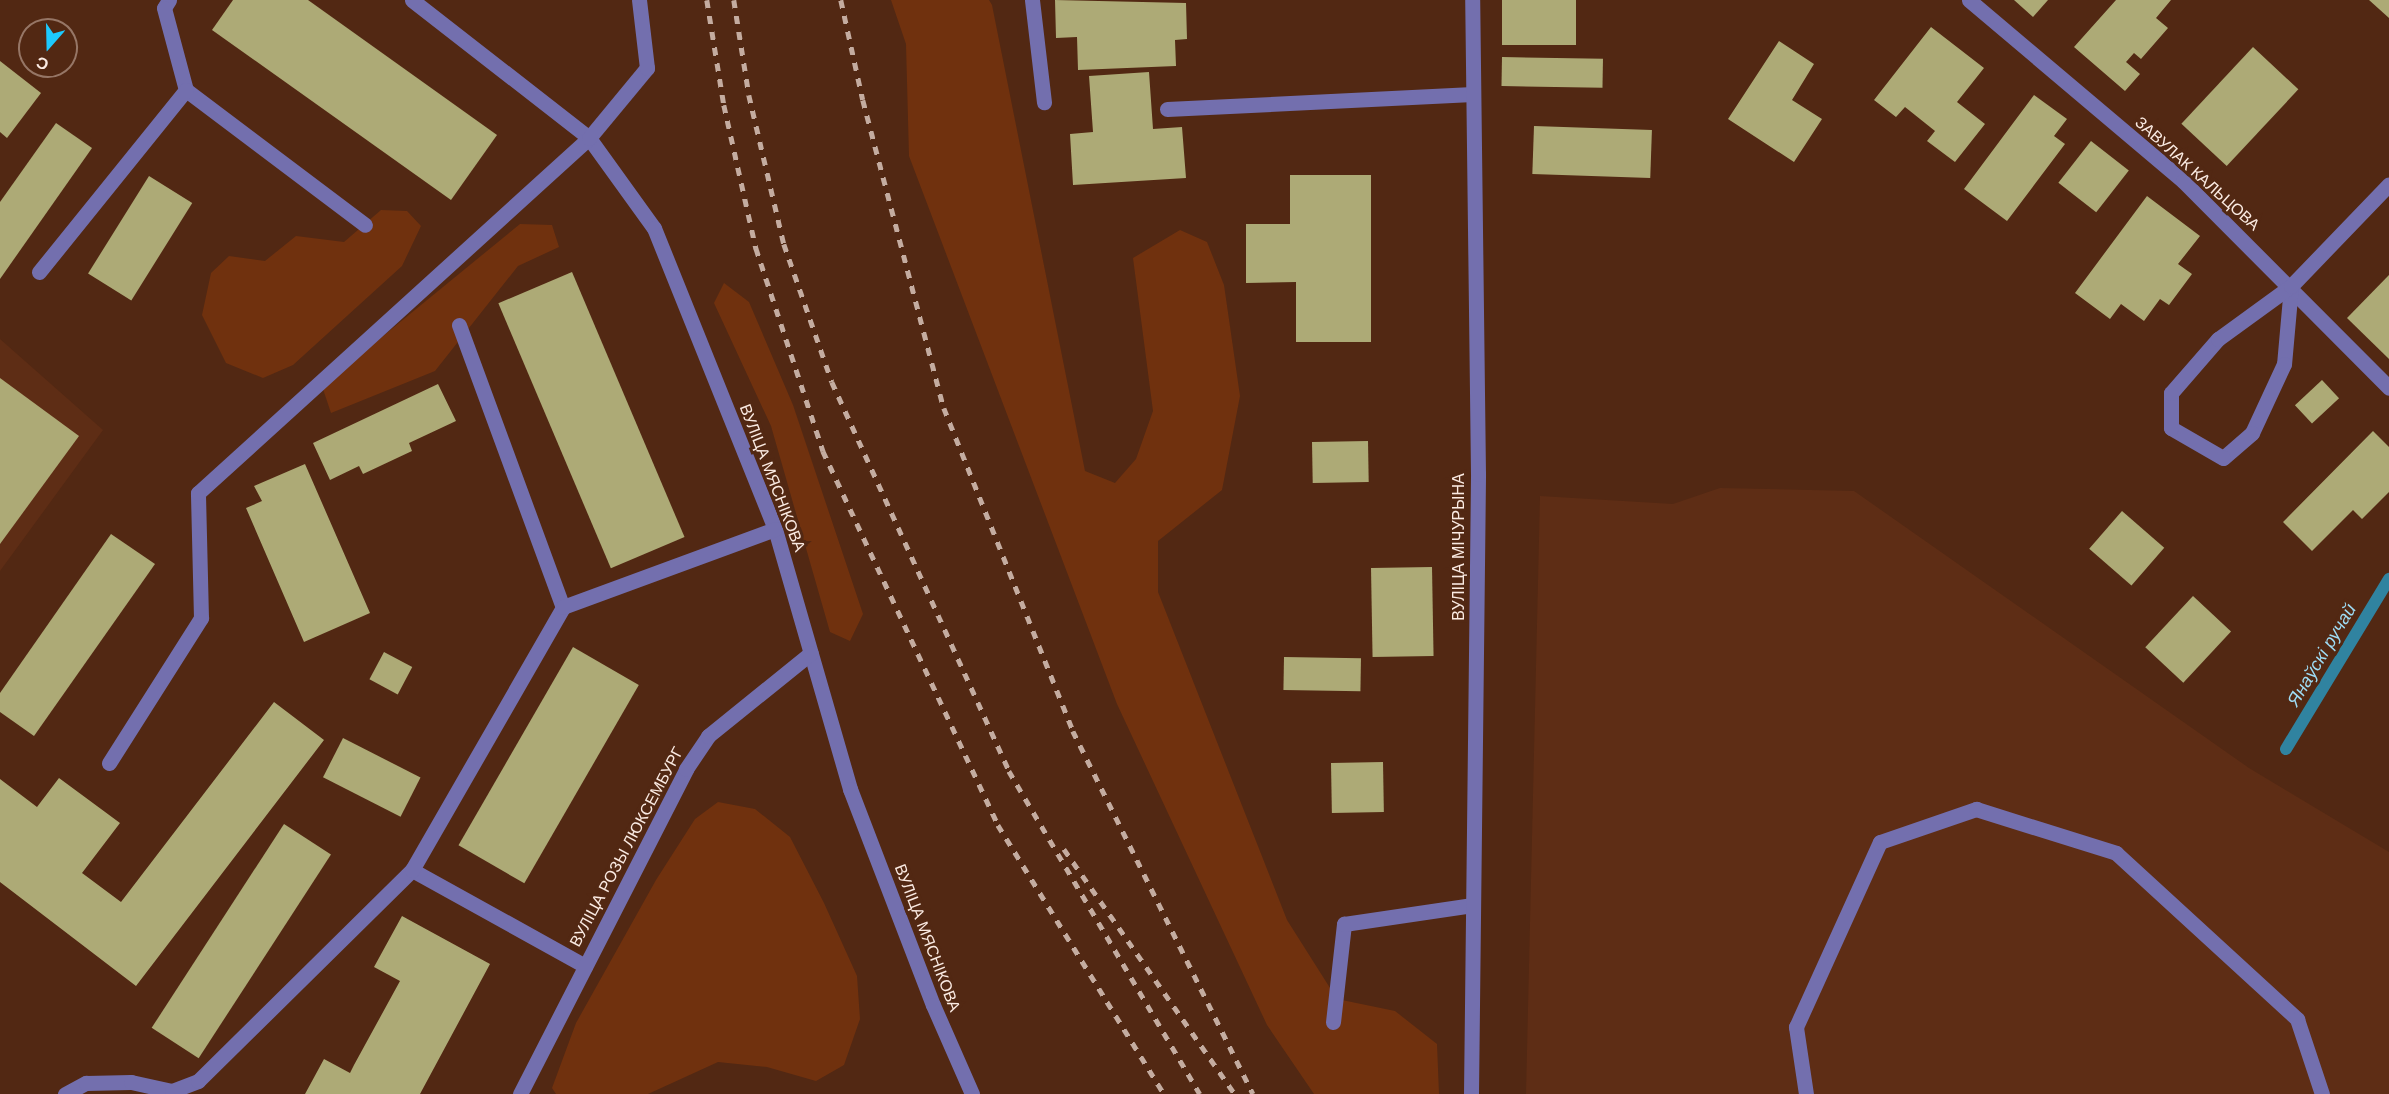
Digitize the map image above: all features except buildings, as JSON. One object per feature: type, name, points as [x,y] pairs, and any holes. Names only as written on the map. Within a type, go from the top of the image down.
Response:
[{"type":"street","points":[[170,0],[164,8],[186,90],[365,225]]},
{"type":"street","name":"ВУЛІЦА МЯСНІКОВА","points":[[412,0],[589,138],[654,228],[776,529],[850,789],[933,1005],[972,1094]]},
{"type":"street","points":[[109,763],[201,618],[198,493],[589,138],[647,68],[639,0]]},
{"type":"street","points":[[1032,0],[1044,102]]},
{"type":"street","name":"ВУЛІЦА МІЧУРЫНА","points":[[1471,1094],[1478,474],[1472,0]]},
{"type":"street","name":"ЗАВУЛАК КАЛЬЦОВА","points":[[1969,0],[2183,181],[2291,286],[2389,388]]},
{"type":"street","points":[[39,272],[186,90]]},
{"type":"street","points":[[1167,110],[1473,94]]},
{"type":"street","points":[[2291,286],[2284,364],[2252,433],[2223,458],[2171,428],[2171,393],[2218,339],[2291,286],[2389,184]]},
{"type":"street","points":[[459,325],[563,607]]},
{"type":"street","points":[[65,1094],[86,1083],[131,1082],[172,1091],[198,1081],[412,870],[563,607],[776,529]]},
{"type":"street","name":"ВУЛІЦА РОЗЫ ЛЮКСЕМБУРГ","points":[[520,1094],[686,769],[708,736],[811,653]]},
{"type":"street","points":[[1806,1094],[1796,1027],[1880,842],[1976,809],[2116,853],[2297,1018],[2322,1094]]},
{"type":"street","points":[[412,870],[585,966]]},
{"type":"street","points":[[1333,1022],[1344,924],[1473,905]]},
{"type":"shaded area","points":[[891,0],[989,0],[992,5],[1085,471],[1115,483],[1136,459],[1153,411],[1133,258],[1180,230],[1207,242],[1224,285],[1240,396],[1222,490],[1158,541],[1158,592],[1287,920],[1337,999],[1395,1011],[1437,1044],[1439,1094],[1314,1094],[1267,1025],[1117,704],[909,156],[906,44]]},
{"type":"shaded area","points":[[381,210],[407,211],[421,226],[402,266],[293,365],[263,378],[226,363],[202,315],[211,273],[229,256],[265,261],[296,236],[344,242]]},
{"type":"shaded area","points":[[520,224],[552,225],[559,247],[518,266],[435,371],[331,413],[322,386]]},
{"type":"shaded area","points":[[724,283],[749,302],[793,405],[863,614],[850,641],[830,632],[771,426],[714,303]]},
{"type":"shaded area","points":[[0,339],[103,430],[0,571]]},
{"type":"shaded area","points":[[1720,488],[1854,491],[2249,768],[2389,852],[2389,1094],[1526,1094],[1540,496],[1673,504]]},
{"type":"shaded area","points":[[718,802],[755,809],[790,837],[824,903],[857,976],[860,1019],[844,1065],[816,1081],[767,1067],[718,1062],[648,1094],[556,1094],[552,1088],[576,1023],[656,880],[695,819]]},
{"type":"waterway","name":"Янаўскі ручай","points":[[2286,749],[2389,579]]},
{"type":"railway","points":[[707,0],[724,105],[756,248],[823,451],[998,825],[1164,1094]]},
{"type":"railway","points":[[734,0],[749,95],[784,244],[832,382],[1009,771],[1200,1094]]},
{"type":"railway","points":[[841,0],[863,100],[944,408],[1073,731],[1253,1094]]},
{"type":"railway","points":[[1064,849],[1235,1094]]}]
